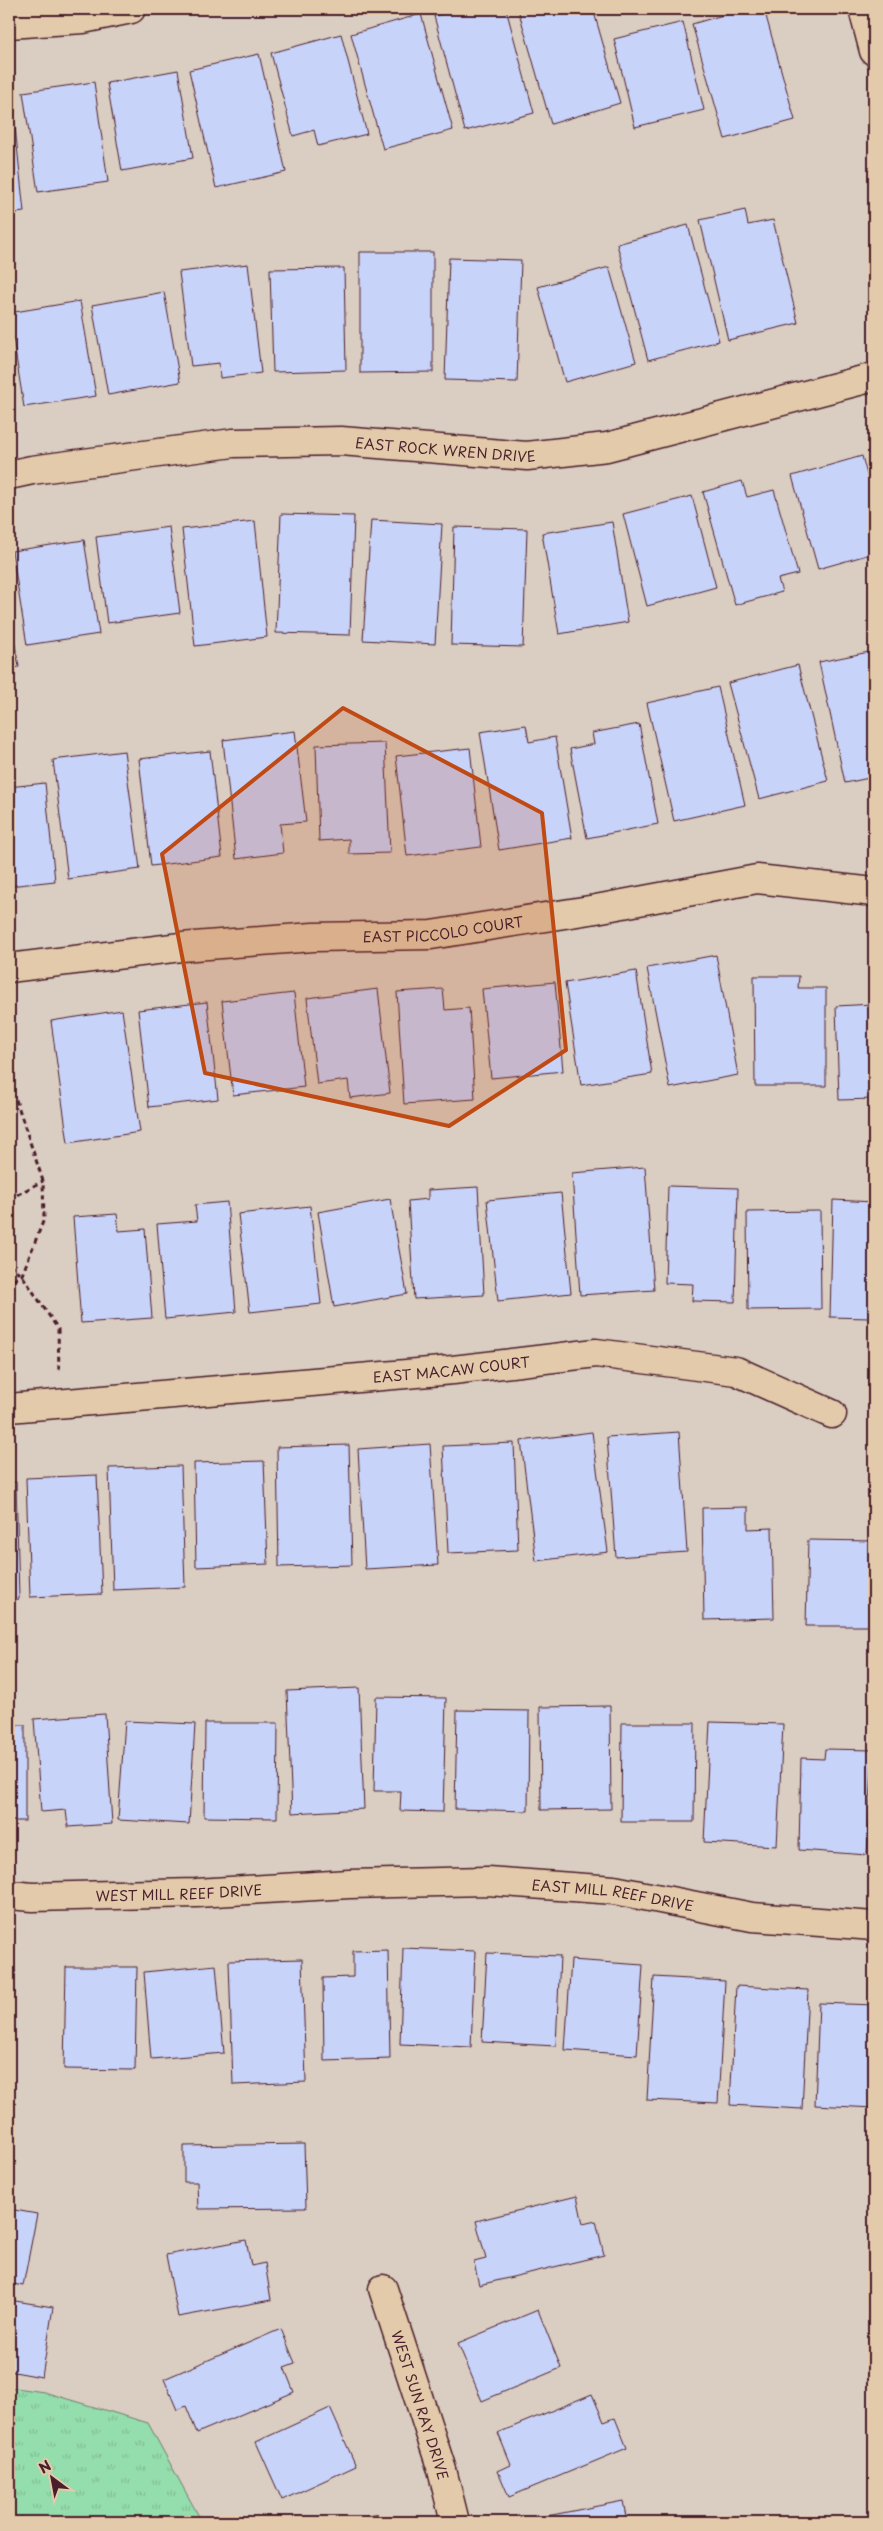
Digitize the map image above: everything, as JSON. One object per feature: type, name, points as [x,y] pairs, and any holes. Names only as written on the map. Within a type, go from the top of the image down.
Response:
[{"type":"street","points":[[9,24],[83,20],[131,9]]},
{"type":"street","points":[[863,9],[874,52]]},
{"type":"street","name":"EAST ROCK WREN DRIVE","points":[[9,475],[32,470],[233,443],[341,441],[528,456],[607,447],[874,377]]},
{"type":"street","name":"EAST PICCOLO COURT","points":[[9,968],[180,947],[313,937],[431,935],[596,909],[757,879],[874,892]]},
{"type":"street","name":"EAST MACAW COURT","points":[[9,1408],[62,1405],[246,1387],[454,1370],[596,1354],[736,1372],[832,1414]]},
{"type":"street","name":"EAST MILL REEF DRIVE","points":[[350,1884],[488,1882],[614,1890],[752,1916],[874,1926]]},
{"type":"street","name":"WEST MILL REEF DRIVE","points":[[9,1895],[33,1897],[196,1893],[350,1884]]},
{"type":"street","name":"WEST SUN RAY DRIVE","points":[[383,2289],[442,2470],[455,2522]]},
{"type":"path","points":[[9,1094],[16,1100],[43,1181],[44,1219],[22,1275],[9,1283]]},
{"type":"path","points":[[9,1199],[43,1181]]},
{"type":"path","points":[[9,1265],[22,1275],[58,1329],[62,1405]]},
{"type":"highlighted area","points":[[343,708],[542,813],[566,1050],[449,1126],[205,1073],[162,854]]},
{"type":"green space","points":[[9,2387],[44,2392],[148,2423],[202,2522],[9,2522]]},
{"type":"building","points":[[462,9],[506,9],[534,113],[465,131],[434,16]]},
{"type":"building","points":[[518,9],[593,9],[620,103],[551,124]]},
{"type":"building","points":[[744,9],[764,9],[795,120],[725,139],[692,24]]},
{"type":"building","points":[[421,14],[453,130],[383,149],[351,34]]},
{"type":"building","points":[[683,22],[704,110],[635,127],[614,39]]},
{"type":"building","points":[[341,34],[367,134],[318,146],[314,130],[293,136],[271,53]]},
{"type":"building","points":[[259,54],[286,172],[216,188],[189,70]]},
{"type":"building","points":[[178,70],[193,158],[122,171],[107,83]]},
{"type":"building","points":[[94,82],[108,182],[38,192],[23,92]]},
{"type":"building","points":[[9,89],[11,89],[24,212],[9,214]]},
{"type":"building","points":[[745,210],[748,225],[773,220],[798,323],[728,340],[700,220]]},
{"type":"building","points":[[688,225],[719,341],[648,360],[617,244]]},
{"type":"building","points":[[360,252],[433,252],[433,372],[360,373]]},
{"type":"building","points":[[449,258],[521,260],[517,382],[445,380]]},
{"type":"building","points":[[248,264],[261,373],[220,378],[219,363],[191,366],[179,272]]},
{"type":"building","points":[[609,267],[636,362],[565,382],[538,287]]},
{"type":"building","points":[[344,268],[346,370],[273,372],[270,269]]},
{"type":"building","points":[[164,292],[180,382],[108,395],[92,305]]},
{"type":"building","points":[[80,301],[96,396],[24,407],[9,313]]},
{"type":"building","points":[[862,456],[874,501],[874,553],[818,569],[792,476]]},
{"type":"building","points":[[742,481],[747,497],[774,490],[798,574],[778,579],[782,592],[735,605],[703,492]]},
{"type":"building","points":[[692,496],[716,587],[647,606],[623,514]]},
{"type":"building","points":[[281,514],[354,516],[350,635],[276,633]]},
{"type":"building","points":[[371,520],[442,524],[435,644],[363,640]]},
{"type":"building","points":[[255,521],[267,637],[195,646],[182,529]]},
{"type":"building","points":[[612,522],[628,622],[559,634],[542,533]]},
{"type":"building","points":[[169,527],[180,613],[107,623],[96,537]]},
{"type":"building","points":[[454,527],[527,529],[523,647],[451,645]]},
{"type":"building","points":[[84,540],[99,634],[27,645],[12,551]]},
{"type":"building","points":[[9,612],[19,667],[9,669]]},
{"type":"building","points":[[874,651],[874,777],[845,783],[819,662]]},
{"type":"building","points":[[798,665],[828,781],[759,799],[728,683]]},
{"type":"building","points":[[718,687],[745,805],[674,821],[647,703]]},
{"type":"building","points":[[639,724],[658,824],[587,838],[570,749],[594,744],[592,733]]},
{"type":"building","points":[[526,725],[529,742],[555,737],[572,838],[499,850],[480,732]]},
{"type":"building","points":[[295,731],[306,822],[280,824],[283,853],[236,859],[223,740]]},
{"type":"building","points":[[385,743],[390,853],[349,854],[349,839],[319,841],[316,745]]},
{"type":"building","points":[[470,748],[481,847],[407,856],[396,756]]},
{"type":"building","points":[[124,751],[140,869],[68,879],[53,760]]},
{"type":"building","points":[[210,751],[222,857],[151,866],[139,759]]},
{"type":"building","points":[[45,783],[55,881],[9,886],[9,787]]},
{"type":"building","points":[[716,955],[738,1075],[670,1088],[647,968]]},
{"type":"building","points":[[636,971],[652,1074],[581,1085],[565,983]]},
{"type":"building","points":[[754,976],[799,976],[798,988],[826,988],[826,1086],[755,1086]]},
{"type":"building","points":[[555,982],[563,1071],[491,1078],[482,989]]},
{"type":"building","points":[[378,989],[390,1093],[350,1098],[348,1080],[317,1084],[307,998]]},
{"type":"building","points":[[443,989],[445,1010],[469,1008],[475,1099],[404,1104],[397,992]]},
{"type":"building","points":[[294,993],[304,1087],[233,1095],[222,1001]]},
{"type":"building","points":[[207,1002],[218,1099],[149,1107],[138,1010]]},
{"type":"building","points":[[874,1004],[874,1099],[839,1100],[836,1006]]},
{"type":"building","points":[[122,1010],[140,1132],[68,1143],[51,1021]]},
{"type":"building","points":[[645,1167],[654,1290],[580,1295],[572,1173]]},
{"type":"building","points":[[668,1186],[738,1188],[735,1302],[692,1301],[693,1284],[665,1283]]},
{"type":"building","points":[[478,1187],[484,1295],[414,1299],[408,1201],[428,1199],[428,1190]]},
{"type":"building","points":[[561,1193],[571,1293],[498,1301],[487,1200]]},
{"type":"building","points":[[390,1199],[407,1294],[334,1307],[318,1212]]},
{"type":"building","points":[[833,1200],[874,1202],[874,1303],[871,1303],[870,1318],[830,1317]]},
{"type":"building","points":[[227,1202],[236,1312],[165,1319],[157,1224],[197,1221],[195,1205]]},
{"type":"building","points":[[310,1206],[321,1304],[250,1312],[238,1214]]},
{"type":"building","points":[[820,1211],[821,1309],[748,1310],[747,1212]]},
{"type":"building","points":[[117,1214],[119,1231],[145,1229],[152,1318],[81,1323],[73,1217]]},
{"type":"building","points":[[592,1432],[608,1552],[536,1561],[521,1441]]},
{"type":"building","points":[[679,1432],[687,1552],[616,1557],[607,1437]]},
{"type":"building","points":[[514,1443],[518,1550],[448,1553],[443,1446]]},
{"type":"building","points":[[430,1444],[438,1565],[365,1569],[358,1449]]},
{"type":"building","points":[[349,1445],[352,1565],[279,1567],[277,1447]]},
{"type":"building","points":[[264,1461],[268,1564],[196,1567],[194,1463]]},
{"type":"building","points":[[181,1466],[185,1587],[113,1590],[109,1468]]},
{"type":"building","points":[[97,1475],[102,1594],[30,1597],[26,1478]]},
{"type":"building","points":[[9,1482],[16,1482],[19,1599],[9,1600]]},
{"type":"building","points":[[748,1507],[748,1529],[772,1528],[774,1618],[704,1620],[702,1508]]},
{"type":"building","points":[[808,1540],[874,1541],[874,1626],[806,1626]]},
{"type":"building","points":[[359,1688],[364,1809],[292,1813],[287,1691]]},
{"type":"building","points":[[376,1697],[446,1698],[443,1812],[400,1811],[401,1791],[374,1791]]},
{"type":"building","points":[[610,1706],[611,1809],[541,1810],[540,1707]]},
{"type":"building","points":[[457,1710],[529,1711],[528,1811],[455,1809]]},
{"type":"building","points":[[105,1714],[112,1824],[68,1827],[66,1810],[41,1812],[34,1719]]},
{"type":"building","points":[[125,1721],[195,1724],[189,1824],[118,1820]]},
{"type":"building","points":[[710,1722],[783,1724],[777,1846],[704,1842]]},
{"type":"building","points":[[205,1723],[278,1723],[277,1818],[204,1817]]},
{"type":"building","points":[[622,1723],[695,1723],[694,1822],[621,1822]]},
{"type":"building","points":[[9,1725],[25,1725],[25,1821],[9,1821]]},
{"type":"building","points":[[825,1749],[873,1750],[867,1855],[799,1850],[801,1758],[824,1759]]},
{"type":"building","points":[[403,1948],[475,1951],[471,2047],[400,2044]]},
{"type":"building","points":[[388,1950],[390,2059],[324,2061],[323,1978],[353,1977],[353,1951]]},
{"type":"building","points":[[487,1953],[560,1956],[556,2046],[482,2042]]},
{"type":"building","points":[[302,1959],[306,2082],[233,2085],[229,1961]]},
{"type":"building","points":[[571,1960],[643,1965],[637,2055],[565,2050]]},
{"type":"building","points":[[216,1965],[224,2053],[151,2059],[144,1972]]},
{"type":"building","points":[[66,1967],[137,1967],[135,2070],[64,2069]]},
{"type":"building","points":[[654,1977],[725,1981],[718,2103],[647,2100]]},
{"type":"building","points":[[736,1986],[808,1990],[802,2109],[730,2105]]},
{"type":"building","points":[[819,2003],[874,2005],[874,2108],[815,2105]]},
{"type":"building","points":[[304,2144],[306,2208],[198,2209],[197,2182],[184,2182],[184,2146]]},
{"type":"building","points":[[577,2196],[583,2224],[596,2221],[604,2255],[479,2285],[474,2262],[486,2259],[476,2221]]},
{"type":"building","points":[[9,2209],[37,2214],[23,2286],[9,2283]]},
{"type":"building","points":[[246,2240],[251,2266],[265,2263],[271,2300],[178,2317],[166,2255]]},
{"type":"building","points":[[9,2300],[53,2307],[42,2377],[9,2371]]},
{"type":"building","points":[[538,2310],[561,2368],[482,2401],[458,2343]]},
{"type":"building","points":[[281,2329],[295,2363],[284,2367],[294,2392],[197,2433],[186,2406],[177,2410],[164,2379]]},
{"type":"building","points":[[592,2394],[604,2422],[615,2418],[627,2448],[509,2497],[498,2471],[511,2465],[498,2433]]},
{"type":"building","points":[[330,2408],[356,2466],[282,2500],[256,2442]]},
{"type":"building","points":[[623,2501],[627,2522],[522,2522],[522,2521]]},
{"type":"building","points":[[377,2514],[379,2522],[345,2522]]}]
